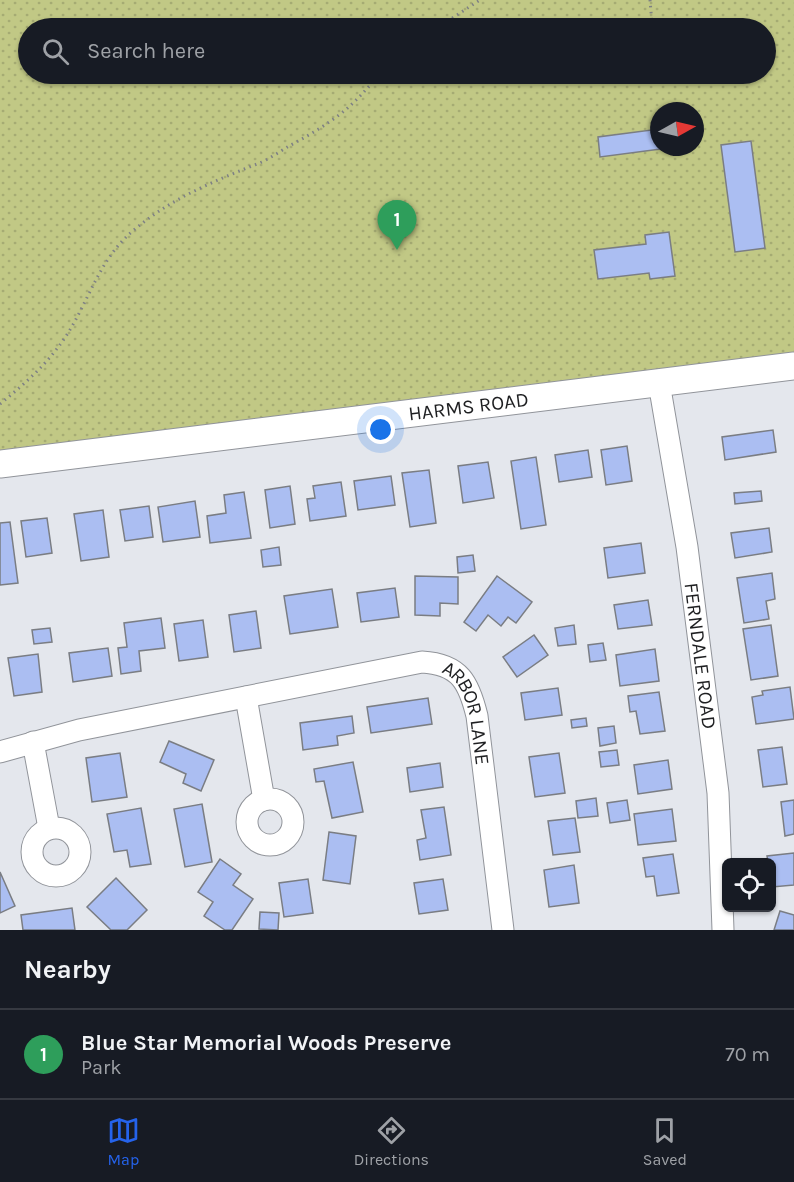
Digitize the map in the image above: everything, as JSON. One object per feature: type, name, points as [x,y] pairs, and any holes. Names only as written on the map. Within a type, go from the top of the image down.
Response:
[{"type":"main road","name":"HARMS ROAD","points":[[0,464],[794,366]]},
{"type":"street","name":"FERNDALE ROAD","points":[[658,383],[687,547],[718,793],[723,930]]},
{"type":"street","name":"ARBOR LANE","points":[[0,752],[79,730],[422,662],[436,662],[457,673],[466,682],[473,697],[504,930]]},
{"type":"street","points":[[246,697],[264,800]]},
{"type":"street","points":[[33,742],[49,828]]},
{"type":"path","points":[[452,18],[480,0]]},
{"type":"path","points":[[650,0],[652,18]]},
{"type":"path","points":[[0,404],[52,357],[71,329],[103,264],[132,231],[151,216],[186,195],[231,173],[259,164],[315,131],[339,115],[371,84]]},
{"type":"green space","points":[[0,0],[794,0],[794,354],[0,452]]},
{"type":"building","points":[[650,130],[650,150],[600,157],[598,137]]},
{"type":"building","points":[[751,141],[765,248],[735,252],[721,145]]},
{"type":"building","points":[[669,232],[675,276],[650,279],[649,273],[598,279],[594,250],[646,244],[645,235]]},
{"type":"building","points":[[773,430],[776,452],[725,460],[722,437]]},
{"type":"building","points":[[627,446],[632,481],[606,485],[601,450]]},
{"type":"building","points":[[588,450],[592,477],[559,482],[555,455]]},
{"type":"building","points":[[536,457],[546,525],[521,529],[511,461]]},
{"type":"building","points":[[488,462],[494,498],[463,503],[458,466]]},
{"type":"building","points":[[429,470],[436,523],[410,527],[402,473]]},
{"type":"building","points":[[391,476],[395,505],[358,510],[354,481]]},
{"type":"building","points":[[341,482],[346,516],[310,521],[307,499],[315,498],[313,486]]},
{"type":"building","points":[[290,486],[295,524],[270,528],[265,490]]},
{"type":"building","points":[[761,491],[762,501],[735,504],[734,493]]},
{"type":"building","points":[[244,492],[251,538],[210,543],[207,516],[226,513],[224,495]]},
{"type":"building","points":[[195,501],[200,537],[163,542],[158,507]]},
{"type":"building","points":[[149,506],[153,537],[125,541],[120,510]]},
{"type":"building","points":[[103,510],[109,557],[81,561],[74,514]]},
{"type":"building","points":[[47,518],[52,553],[26,557],[21,521]]},
{"type":"building","points":[[10,522],[18,583],[0,585],[0,523]]},
{"type":"building","points":[[769,528],[772,552],[735,558],[731,533]]},
{"type":"building","points":[[641,543],[645,573],[608,578],[604,548]]},
{"type":"building","points":[[279,547],[281,565],[263,567],[261,550]]},
{"type":"building","points":[[473,555],[475,571],[458,573],[457,557]]},
{"type":"building","points":[[772,573],[775,599],[766,601],[769,619],[744,623],[737,578]]},
{"type":"building","points":[[415,576],[458,577],[458,604],[440,603],[440,616],[415,615]]},
{"type":"building","points":[[497,576],[532,602],[516,623],[508,617],[501,626],[488,615],[476,631],[464,622]]},
{"type":"building","points":[[395,588],[399,617],[361,622],[357,593]]},
{"type":"building","points":[[332,589],[338,627],[290,634],[284,596]]},
{"type":"building","points":[[648,600],[652,625],[618,629],[614,605]]},
{"type":"building","points":[[256,611],[261,648],[234,652],[229,615]]},
{"type":"building","points":[[161,618],[165,648],[139,651],[141,671],[121,674],[118,648],[127,647],[124,623]]},
{"type":"building","points":[[203,620],[208,657],[179,661],[174,624]]},
{"type":"building","points":[[574,625],[576,644],[558,646],[555,628]]},
{"type":"building","points":[[771,625],[778,676],[751,680],[743,629]]},
{"type":"building","points":[[50,628],[52,642],[34,644],[32,630]]},
{"type":"building","points":[[534,635],[548,655],[517,677],[503,657]]},
{"type":"building","points":[[603,643],[606,660],[590,662],[588,645]]},
{"type":"building","points":[[108,648],[112,676],[73,682],[69,653]]},
{"type":"building","points":[[655,649],[659,681],[620,686],[616,655]]},
{"type":"building","points":[[38,654],[42,692],[14,696],[8,658]]},
{"type":"building","points":[[790,687],[794,719],[756,724],[752,697],[763,695],[762,691]]},
{"type":"building","points":[[558,688],[562,715],[525,720],[521,693]]},
{"type":"building","points":[[659,692],[665,731],[640,734],[636,711],[630,712],[628,696]]},
{"type":"building","points":[[428,698],[432,724],[371,733],[367,707]]},
{"type":"building","points":[[352,716],[354,733],[337,736],[338,745],[303,750],[300,723]]},
{"type":"building","points":[[586,718],[587,726],[572,728],[571,720]]},
{"type":"building","points":[[614,726],[616,743],[600,746],[598,728]]},
{"type":"building","points":[[169,741],[214,760],[201,791],[183,783],[186,774],[160,762]]},
{"type":"building","points":[[782,747],[787,784],[763,787],[758,750]]},
{"type":"building","points":[[617,750],[619,765],[601,767],[599,752]]},
{"type":"building","points":[[120,753],[127,797],[92,802],[86,758]]},
{"type":"building","points":[[559,753],[565,793],[535,797],[529,757]]},
{"type":"building","points":[[668,760],[672,789],[638,794],[634,765]]},
{"type":"building","points":[[353,762],[363,812],[332,818],[324,781],[316,782],[314,769]]},
{"type":"building","points":[[440,763],[443,787],[410,792],[407,768]]},
{"type":"building","points":[[596,798],[598,816],[578,818],[576,801]]},
{"type":"building","points":[[627,800],[630,820],[610,823],[607,803]]},
{"type":"building","points":[[794,800],[794,834],[785,836],[781,802]]},
{"type":"building","points":[[202,804],[212,862],[185,867],[174,809]]},
{"type":"building","points":[[444,807],[451,855],[420,860],[417,840],[426,838],[421,810]]},
{"type":"building","points":[[141,808],[151,864],[130,867],[127,850],[114,852],[107,814]]},
{"type":"building","points":[[672,809],[676,841],[638,845],[634,814]]},
{"type":"building","points":[[575,818],[580,852],[553,855],[548,821]]},
{"type":"building","points":[[329,832],[356,836],[350,884],[323,880]]},
{"type":"building","points":[[794,853],[794,885],[776,887],[776,858],[767,858],[767,856]]},
{"type":"building","points":[[673,854],[679,893],[657,896],[654,876],[646,877],[643,858]]},
{"type":"building","points":[[220,859],[241,874],[233,885],[253,899],[232,930],[225,930],[204,916],[213,902],[198,892]]},
{"type":"building","points":[[574,865],[579,903],[549,907],[544,870]]},
{"type":"building","points":[[0,872],[15,906],[0,913]]},
{"type":"building","points":[[116,878],[147,910],[127,930],[111,930],[87,907]]},
{"type":"building","points":[[308,879],[313,913],[284,917],[279,883]]},
{"type":"building","points":[[443,879],[448,910],[419,914],[414,883]]},
{"type":"building","points":[[72,908],[75,930],[23,930],[21,915]]},
{"type":"building","points":[[780,911],[794,915],[794,930],[774,930]]},
{"type":"building","points":[[260,912],[279,913],[278,930],[259,929]]},
{"type":"place","name":"Blue Star Memorial Woods Preserve","points":[[397,250]]}]
